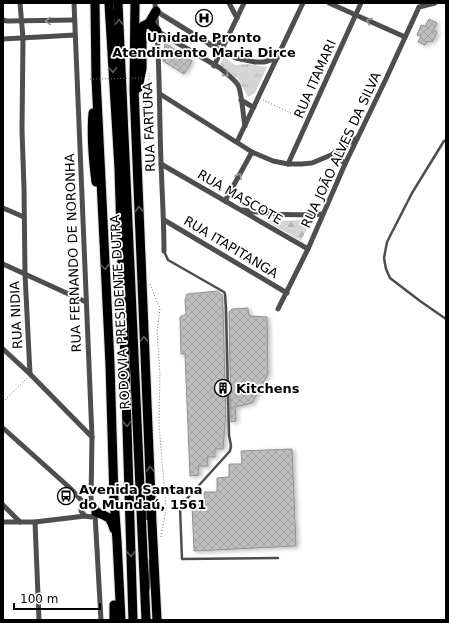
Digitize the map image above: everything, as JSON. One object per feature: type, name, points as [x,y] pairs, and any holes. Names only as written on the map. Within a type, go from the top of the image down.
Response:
[{"type":"highway","points":[[93,79],[95,3]]},
{"type":"highway","name":"RODOVIA PRESIDENTE DUTRA","points":[[109,3],[119,168],[133,620]]},
{"type":"highway","name":"RODOVIA PRESIDENTE DUTRA","points":[[118,3],[146,620]]},
{"type":"highway","points":[[130,3],[130,9],[135,19]]},
{"type":"highway","points":[[135,3],[135,107],[157,620]]},
{"type":"highway","points":[[135,107],[142,68],[142,30],[145,24],[149,23],[155,7]]},
{"type":"highway","points":[[149,23],[157,31]]},
{"type":"highway","name":"RODOVIA PRESIDENTE DUTRA","points":[[93,79],[93,156],[104,228],[114,499],[121,620]]},
{"type":"highway","points":[[95,513],[110,518],[117,541]]},
{"type":"highway","points":[[114,620],[114,600],[118,582]]},
{"type":"street","name":"RUA NIDIA","points":[[20,3],[22,21],[22,130],[25,274],[30,374]]},
{"type":"street","name":"RUA FERNANDO DE NORONHA","points":[[74,3],[92,437],[91,501]]},
{"type":"street","points":[[229,3],[237,18]]},
{"type":"street","points":[[214,66],[244,3]]},
{"type":"street","points":[[237,142],[303,3]]},
{"type":"street","points":[[329,3],[405,37]]},
{"type":"street","name":"RUA ITAMARI","points":[[288,164],[361,3]]},
{"type":"street","points":[[423,4],[435,3]]},
{"type":"street","name":"RUA JOÃO ALVES DA SILVA","points":[[278,309],[308,249],[345,164],[419,7],[423,4]]},
{"type":"street","points":[[155,7],[210,45],[236,58],[255,62],[264,62],[277,58]]},
{"type":"street","name":"RUA FARTURA","points":[[155,7],[160,94],[164,251]]},
{"type":"street","points":[[3,20],[7,22],[74,20]]},
{"type":"street","points":[[157,31],[225,72],[238,85],[241,94],[245,126]]},
{"type":"street","points":[[3,39],[75,35]]},
{"type":"street","points":[[210,45],[226,41]]},
{"type":"street","points":[[160,94],[252,152],[273,161],[288,164],[312,162],[322,159],[335,152],[358,137]]},
{"type":"street","points":[[241,100],[254,107]]},
{"type":"street","points":[[225,201],[252,152]]},
{"type":"street","points":[[335,152],[345,164]]},
{"type":"street","name":"RUA MASCOTE","points":[[161,164],[308,249]]},
{"type":"street","points":[[3,208],[24,218]]},
{"type":"street","points":[[240,210],[276,215],[303,216],[324,214]]},
{"type":"street","name":"RUA ITAPITANGA","points":[[164,220],[287,293]]},
{"type":"street","points":[[3,264],[86,302]]},
{"type":"street","points":[[3,349],[30,374],[92,437]]},
{"type":"street","points":[[3,428],[70,488],[84,503]]},
{"type":"street","points":[[85,516],[80,509],[84,503],[91,501],[96,506],[95,513],[101,620]]},
{"type":"street","points":[[3,505],[20,522]]},
{"type":"street","points":[[3,522],[35,522],[85,516],[91,517],[95,513]]},
{"type":"street","points":[[35,522],[39,620]]},
{"type":"lane","points":[[446,140],[412,193],[387,242],[384,258],[386,269],[390,278],[446,319]]},
{"type":"lane","points":[[164,251],[168,260],[224,292],[226,309],[229,435],[231,446],[230,451],[180,508],[182,559],[278,558]]},
{"type":"path","points":[[145,127],[148,124],[149,74]]},
{"type":"path","points":[[93,79],[146,78]]},
{"type":"path","points":[[144,145],[147,133],[145,127],[146,85]]},
{"type":"path","points":[[258,98],[308,121]]},
{"type":"path","points":[[145,127],[160,125]]},
{"type":"path","points":[[149,281],[156,302],[160,308],[157,332],[160,374],[159,424],[166,509],[164,526],[160,540]]},
{"type":"path","points":[[3,402],[30,374]]},
{"type":"green space","points":[[224,57],[235,65],[248,64],[267,67],[255,93],[248,97],[238,79],[220,64]]},
{"type":"green space","points":[[311,220],[301,241],[267,221]]},
{"type":"building","points":[[429,19],[437,23],[433,30],[437,32],[432,42],[427,41],[425,45],[418,42],[421,36],[417,35],[421,25],[425,26]]},
{"type":"building","points":[[165,43],[192,61],[184,74],[163,61]]},
{"type":"building","name":"Kitchens","points":[[217,291],[222,295],[223,309],[226,422],[223,449],[215,449],[215,457],[207,457],[208,466],[198,466],[199,475],[190,476],[185,354],[181,354],[180,317],[186,314],[185,300],[187,294]]},
{"type":"building","points":[[248,308],[249,316],[267,317],[268,374],[252,403],[235,407],[236,421],[231,422],[229,312],[232,309]]},
{"type":"building","points":[[292,449],[296,546],[194,551],[192,505],[205,505],[204,492],[217,492],[217,478],[229,477],[229,464],[242,464],[241,451]]},
{"type":"place","name":"Unidade Pronto Atendimento Maria Dirce","points":[[204,18]]},
{"type":"place","name":"Kitchens","points":[[223,388]]},
{"type":"place","name":"Avenida Santana do Mundaú, 1561","points":[[66,496]]}]
